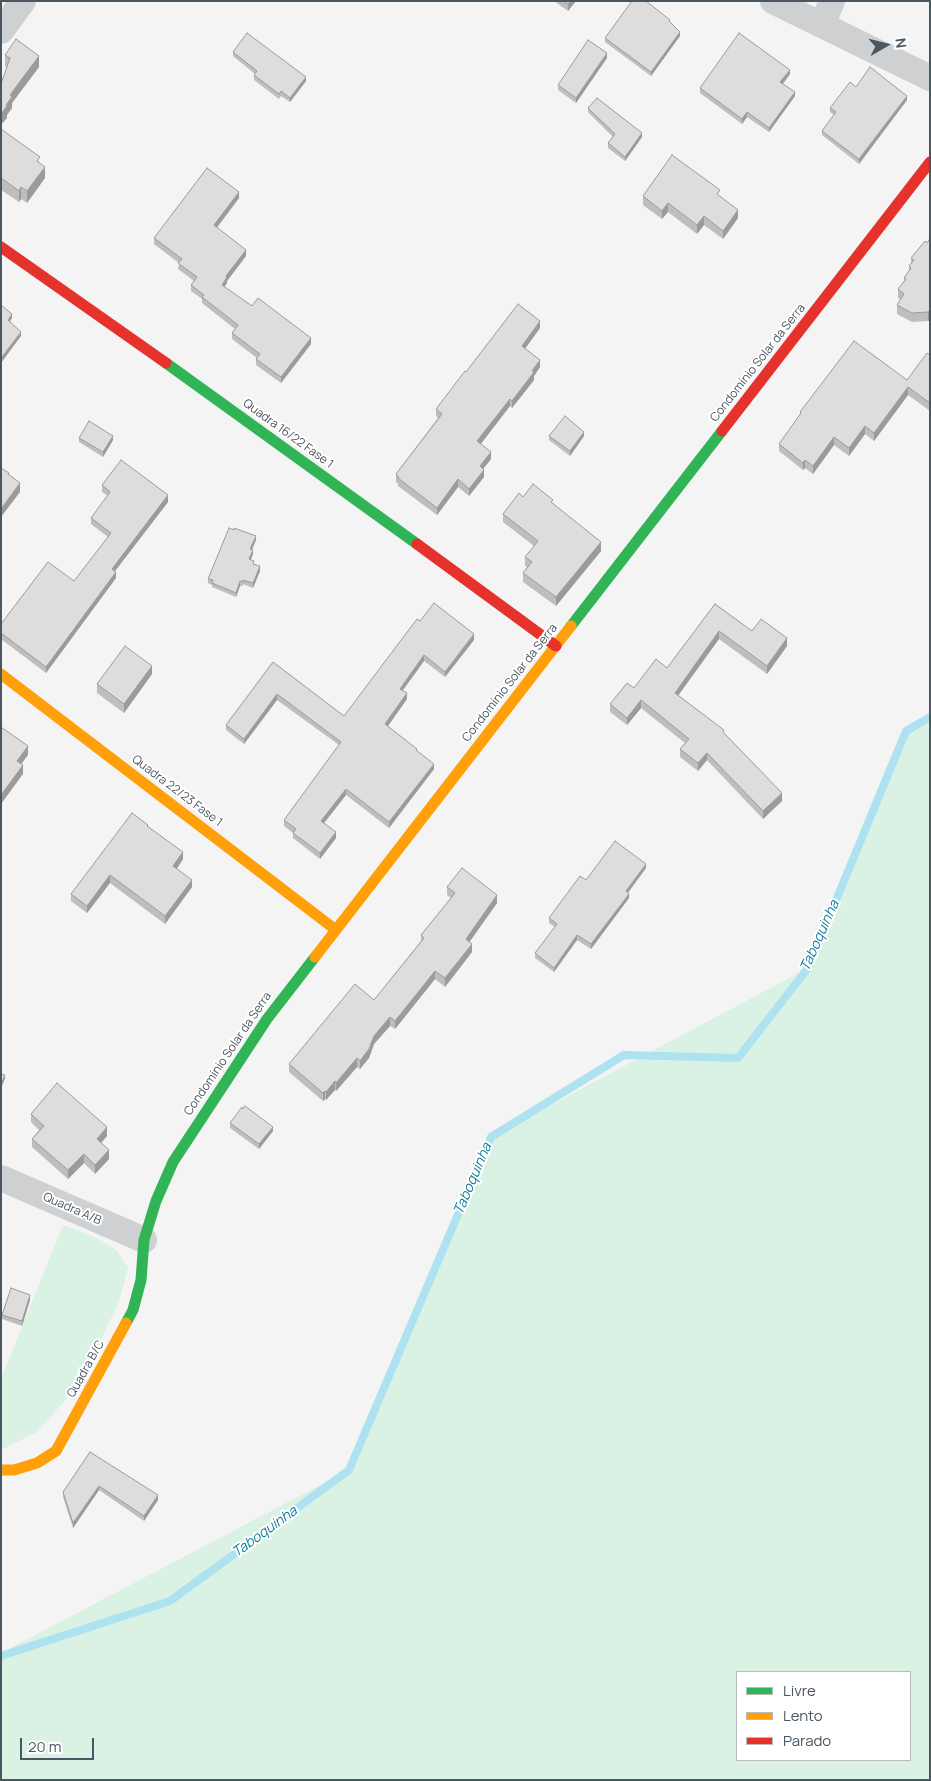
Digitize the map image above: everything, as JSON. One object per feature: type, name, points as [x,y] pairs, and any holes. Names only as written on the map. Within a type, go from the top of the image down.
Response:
[{"type":"street","points":[[1,31],[24,1]]},
{"type":"street","points":[[773,1],[930,78]]},
{"type":"street","points":[[822,25],[832,1]]},
{"type":"street","name":"Condomínio Solar da Serra","points":[[144,1240],[156,1201],[173,1162],[267,1018],[930,162]]},
{"type":"street","name":"Quadra 16/22 Fase 1","points":[[1,247],[270,437],[556,646]]},
{"type":"street","name":"Quadra 22/23 Fase 1","points":[[1,674],[336,930]]},
{"type":"street","name":"Quadra A/B","points":[[1,1178],[144,1240]]},
{"type":"street","name":"Quadra B/C","points":[[1,1470],[14,1470],[37,1463],[56,1452],[133,1310],[141,1280],[144,1240]]},
{"type":"green space","points":[[930,717],[930,1780],[1,1780],[1,1653],[349,1470],[491,1137],[808,968],[906,731]]},
{"type":"green space","points":[[63,1225],[99,1239],[116,1250],[128,1268],[119,1302],[93,1356],[69,1396],[37,1432],[1,1450],[1,1379]]},
{"type":"building","points":[[632,1],[646,1],[670,20],[680,32],[651,72],[605,38]]},
{"type":"building","points":[[247,33],[306,77],[290,98],[281,91],[279,94],[254,75],[257,71],[233,52]]},
{"type":"building","points":[[739,33],[790,70],[780,82],[795,92],[769,128],[747,112],[742,119],[700,88]]},
{"type":"building","points":[[16,39],[39,56],[10,95],[12,97],[1,114],[1,84],[10,58],[5,55]]},
{"type":"building","points":[[588,40],[607,53],[576,98],[558,85]]},
{"type":"building","points":[[870,67],[907,96],[859,159],[822,131],[836,112],[830,108],[850,82],[856,87]]},
{"type":"building","points":[[597,98],[642,133],[625,157],[608,143],[615,134],[588,108]]},
{"type":"building","points":[[1,129],[40,157],[37,161],[45,167],[27,191],[21,187],[19,191],[1,178]]},
{"type":"building","points":[[672,155],[720,190],[717,194],[738,210],[723,231],[704,216],[697,225],[668,203],[662,211],[643,196]]},
{"type":"building","points":[[207,168],[239,192],[214,225],[246,250],[226,276],[222,285],[252,306],[258,298],[311,338],[281,377],[256,359],[260,354],[232,333],[238,325],[202,297],[204,295],[191,285],[197,277],[178,263],[182,259],[154,238]]},
{"type":"building","points":[[929,240],[930,311],[912,313],[897,305],[904,294],[898,289],[906,279],[904,278],[911,268],[909,266],[914,260],[911,258],[925,241],[927,243]]},
{"type":"building","points":[[518,304],[540,321],[522,346],[540,360],[532,371],[534,372],[512,401],[510,399],[477,441],[491,452],[480,466],[484,470],[469,489],[458,479],[437,508],[398,478],[396,474],[442,414],[436,409]]},
{"type":"building","points":[[1,305],[12,314],[8,320],[21,332],[1,358]]},
{"type":"building","points":[[854,341],[907,380],[927,353],[930,355],[930,403],[908,387],[874,433],[865,426],[849,448],[834,437],[813,466],[805,460],[803,463],[779,444],[800,412]]},
{"type":"building","points":[[565,416],[584,432],[570,451],[549,436]]},
{"type":"building","points":[[89,421],[113,436],[103,452],[79,438]]},
{"type":"building","points":[[121,460],[168,495],[112,569],[116,572],[46,667],[1,633],[1,624],[48,562],[74,581],[111,533],[91,518],[110,492],[102,485]]},
{"type":"building","points":[[1,468],[20,483],[1,509]]},
{"type":"building","points":[[533,484],[553,500],[551,502],[601,542],[556,597],[523,573],[532,562],[525,557],[538,541],[503,514],[519,493],[523,497]]},
{"type":"building","points":[[229,528],[256,536],[250,549],[253,550],[249,559],[254,561],[253,564],[260,566],[253,583],[240,581],[236,593],[212,583],[213,580],[208,579]]},
{"type":"building","points":[[434,603],[474,634],[445,672],[424,655],[400,689],[407,693],[385,724],[434,764],[389,822],[346,789],[321,821],[336,832],[320,853],[293,833],[296,829],[284,820],[341,742],[277,694],[244,739],[226,725],[273,662],[344,716],[417,619],[420,621]]},
{"type":"building","points":[[715,604],[752,631],[761,619],[787,638],[767,666],[719,631],[675,693],[724,730],[723,732],[782,793],[763,811],[707,753],[698,763],[680,749],[689,739],[641,700],[627,718],[610,704],[627,683],[634,688],[656,659],[667,668]]},
{"type":"building","points":[[125,646],[152,666],[124,704],[97,684]]},
{"type":"building","points":[[1,727],[28,746],[17,761],[23,765],[1,795]]},
{"type":"building","points":[[132,813],[183,852],[173,866],[192,880],[165,916],[110,875],[87,906],[71,894]]},
{"type":"building","points":[[615,841],[646,864],[626,891],[629,894],[591,944],[577,935],[554,968],[535,953],[557,924],[549,918],[580,876],[586,880]]},
{"type":"building","points":[[462,868],[497,895],[466,939],[472,944],[445,978],[435,971],[395,1021],[390,1017],[374,1036],[369,1049],[360,1061],[357,1058],[336,1083],[335,1081],[323,1093],[289,1064],[355,984],[374,1000],[424,938],[421,935],[455,893],[447,887]]},
{"type":"building","points":[[1,1074],[5,1075],[1,1084]]},
{"type":"building","points":[[57,1083],[107,1127],[97,1139],[109,1150],[95,1165],[84,1154],[68,1170],[32,1139],[44,1126],[31,1114]]},
{"type":"building","points":[[245,1106],[273,1127],[259,1144],[230,1123],[242,1107],[243,1109]]},
{"type":"building","points":[[11,1288],[30,1295],[22,1321],[2,1315]]},
{"type":"building","points":[[90,1452],[158,1495],[144,1516],[99,1486],[73,1523],[63,1492]]},
{"type":"waterway","name":"Taboquinha","points":[[1,1656],[170,1601],[349,1470],[491,1137],[624,1055],[738,1058],[808,968],[906,731],[930,717]]},
{"type":"traffic: fast","points":[[166,363],[417,544]]},
{"type":"traffic: fast","points":[[571,626],[722,431]]},
{"type":"traffic: fast","points":[[126,1323],[133,1310],[141,1280],[144,1240],[156,1201],[173,1162],[267,1019],[315,957]]},
{"type":"traffic: slow","points":[[315,957],[571,626]]},
{"type":"traffic: slow","points":[[1,674],[336,930]]},
{"type":"traffic: slow","points":[[1,1470],[14,1470],[37,1463],[56,1451],[126,1323]]},
{"type":"traffic: jam","points":[[722,431],[930,162]]},
{"type":"traffic: jam","points":[[1,247],[166,363]]},
{"type":"traffic: jam","points":[[417,544],[556,646]]}]
